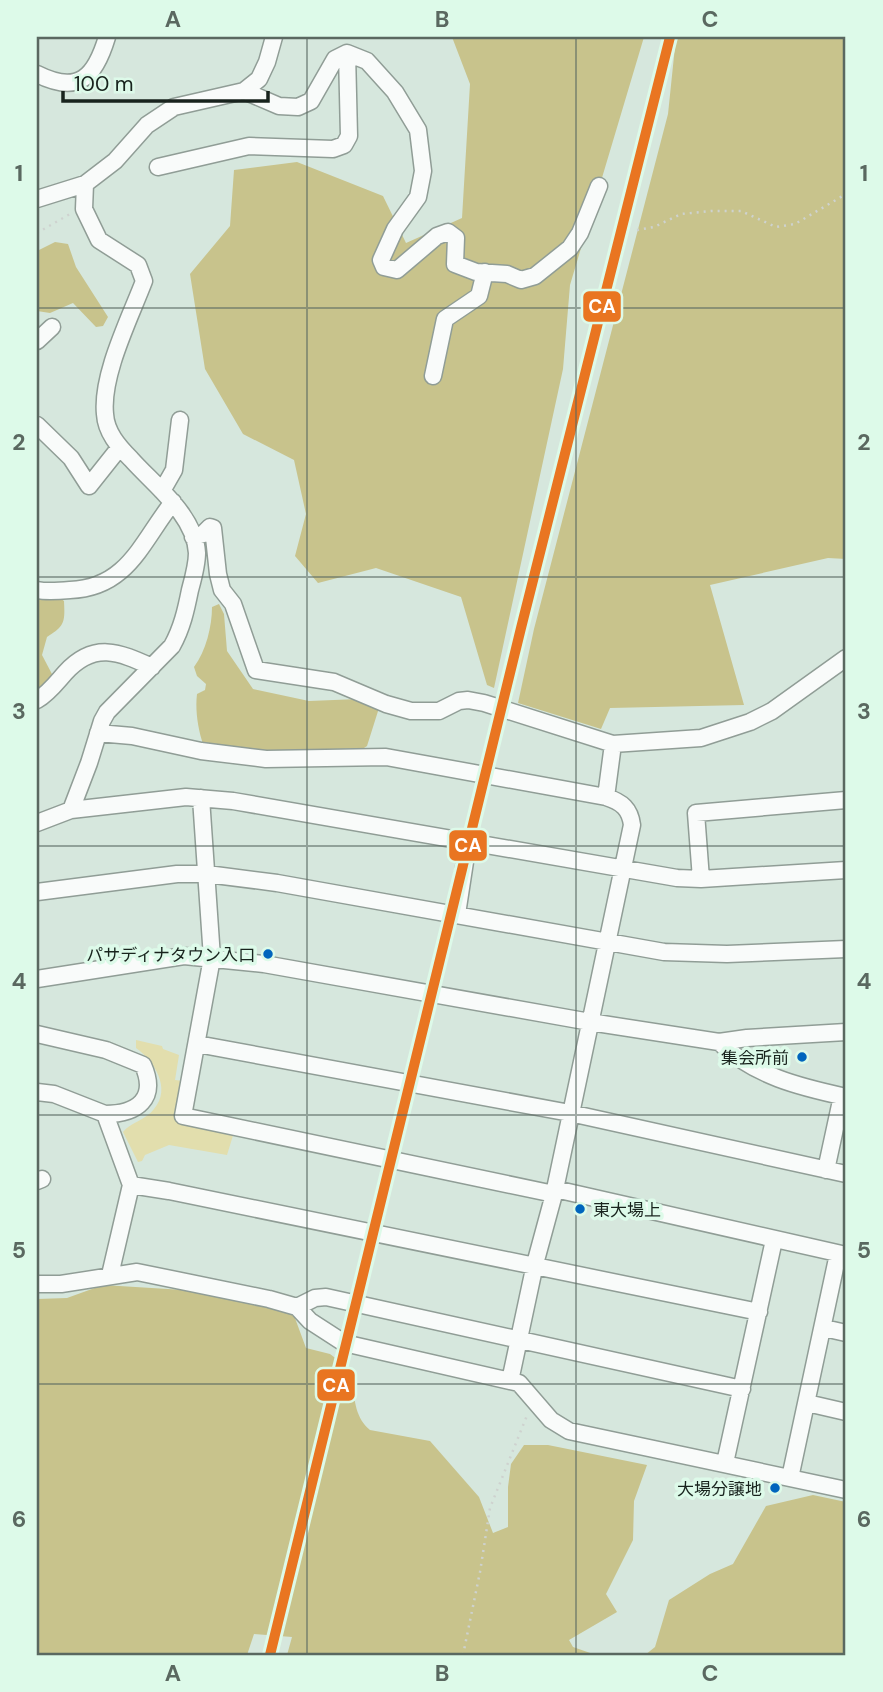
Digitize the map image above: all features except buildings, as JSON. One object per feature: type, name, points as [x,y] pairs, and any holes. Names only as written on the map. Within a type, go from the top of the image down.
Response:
[{"type":"street","points":[[37,74],[52,82],[69,85],[80,80],[100,60],[107,37]]},
{"type":"street","points":[[37,199],[85,184],[116,162],[147,125],[174,107],[244,91],[259,79],[274,37]]},
{"type":"street","points":[[244,91],[279,106],[298,107],[311,101],[335,59],[347,52]]},
{"type":"street","points":[[158,167],[249,146],[334,149],[344,145],[349,136],[347,52]]},
{"type":"street","points":[[347,52],[368,61],[395,92],[418,130],[423,171],[418,198],[387,244],[381,260],[384,267],[397,270],[437,236],[448,232],[456,238],[454,264],[476,272],[508,274],[521,280],[535,276],[570,248],[580,233],[599,186]]},
{"type":"street","points":[[71,810],[107,712],[172,646],[179,633],[197,555],[193,537],[168,496],[120,447],[109,431],[105,416],[104,391],[144,281],[138,265],[99,240],[84,209],[85,184]]},
{"type":"street","points":[[433,376],[445,319],[479,296],[485,272]]},
{"type":"street","points":[[37,341],[52,327]]},
{"type":"street","points":[[37,590],[95,587],[111,580],[128,566],[139,552],[168,496],[180,420]]},
{"type":"street","points":[[37,425],[71,458],[89,486],[120,447]]},
{"type":"street","points":[[193,537],[203,534],[210,527],[213,528],[222,590],[233,604],[256,670],[334,682],[386,704],[411,711],[439,711],[459,701],[468,700],[484,702],[613,744],[702,738],[750,722],[772,710],[846,658]]},
{"type":"street","points":[[37,700],[71,667],[85,657],[101,652],[124,654],[152,667]]},
{"type":"street","points":[[98,733],[132,736],[201,751],[266,759],[386,757],[606,797],[625,806],[631,816],[632,825],[554,1191],[510,1381]]},
{"type":"street","points":[[606,797],[613,744]]},
{"type":"street","points":[[201,797],[212,958],[183,1116],[554,1191],[842,1255],[790,1478]]},
{"type":"street","points":[[37,823],[71,810],[201,797],[621,870],[701,879],[846,870]]},
{"type":"street","points":[[701,879],[695,813],[846,800]]},
{"type":"street","points":[[457,914],[468,842]]},
{"type":"street","points":[[37,892],[177,874],[206,874],[277,883],[664,952],[727,954],[846,949]]},
{"type":"street","points":[[37,979],[184,956],[264,964],[719,1042],[846,1032]]},
{"type":"street","points":[[37,1034],[106,1050],[143,1065],[149,1085],[138,1107],[125,1114],[105,1114],[54,1094],[37,1092]]},
{"type":"street","points":[[719,1042],[746,1065],[776,1077],[844,1096],[826,1170]]},
{"type":"street","points":[[197,1044],[570,1112],[846,1174]]},
{"type":"street","points":[[105,1114],[131,1185],[110,1275]]},
{"type":"street","points":[[131,1185],[535,1264],[759,1312]]},
{"type":"street","points":[[725,1463],[774,1240]]},
{"type":"street","points":[[37,1284],[61,1284],[137,1272],[297,1307],[310,1321],[344,1343],[519,1383],[551,1420],[569,1431],[846,1490]]},
{"type":"street","points":[[297,1307],[315,1298],[326,1297],[742,1389]]},
{"type":"street","points":[[824,1328],[846,1333]]},
{"type":"street","points":[[807,1403],[846,1412]]},
{"type":"path","points":[[638,230],[654,227],[681,214],[711,211],[741,211],[776,227],[795,224],[846,194]]},
{"type":"path","points":[[37,233],[84,209]]},
{"type":"path","points":[[463,1655],[490,1508],[531,1407]]},
{"type":"shaded area","points":[[452,37],[644,37],[570,285],[563,369],[494,688],[487,685],[461,597],[376,568],[318,583],[295,556],[306,514],[294,460],[243,434],[205,369],[190,274],[230,226],[234,170],[297,162],[383,196],[406,243],[462,218],[470,84]]},
{"type":"shaded area","points":[[676,37],[846,37],[846,559],[828,558],[710,585],[744,705],[610,708],[601,729],[518,703],[534,629],[668,114]]},
{"type":"shaded area","points":[[55,242],[68,244],[76,267],[108,317],[103,326],[96,327],[73,303],[50,313],[37,311],[37,251]]},
{"type":"shaded area","points":[[55,594],[64,601],[64,619],[61,626],[47,637],[42,655],[53,676],[37,695],[37,597]]},
{"type":"shaded area","points":[[219,604],[224,614],[227,651],[253,689],[309,701],[359,699],[379,708],[367,746],[361,750],[276,754],[203,744],[196,700],[197,694],[205,690],[206,684],[197,676],[194,667],[208,638],[212,607]]},
{"type":"shaded area","points":[[136,1040],[162,1046],[163,1049],[179,1055],[175,1080],[184,1081],[178,1120],[235,1129],[227,1155],[169,1145],[145,1155],[142,1161],[138,1162],[123,1132],[151,1113],[159,1101],[161,1084],[154,1067],[136,1048]]},
{"type":"shaded area","points":[[103,1285],[184,1290],[292,1310],[306,1348],[330,1354],[354,1372],[355,1403],[364,1424],[370,1430],[430,1441],[479,1497],[493,1533],[508,1527],[511,1464],[524,1445],[548,1445],[647,1465],[634,1501],[633,1540],[606,1594],[617,1612],[569,1640],[573,1647],[596,1655],[287,1655],[292,1637],[254,1634],[247,1655],[37,1655],[37,1299],[67,1298]]},
{"type":"shaded area","points":[[813,1495],[846,1502],[846,1655],[645,1655],[655,1647],[669,1600],[710,1574],[733,1564],[766,1506]]},
{"type":"transit line","name":"CA","points":[[270,1655],[521,628],[670,37]]},
{"type":"place","name":"パサディナタウン入口","points":[[268,954]]},
{"type":"place","name":"集会所前","points":[[802,1057]]},
{"type":"place","name":"東大場上","points":[[580,1209]]},
{"type":"place","name":"大場分譲地","points":[[775,1488]]}]
